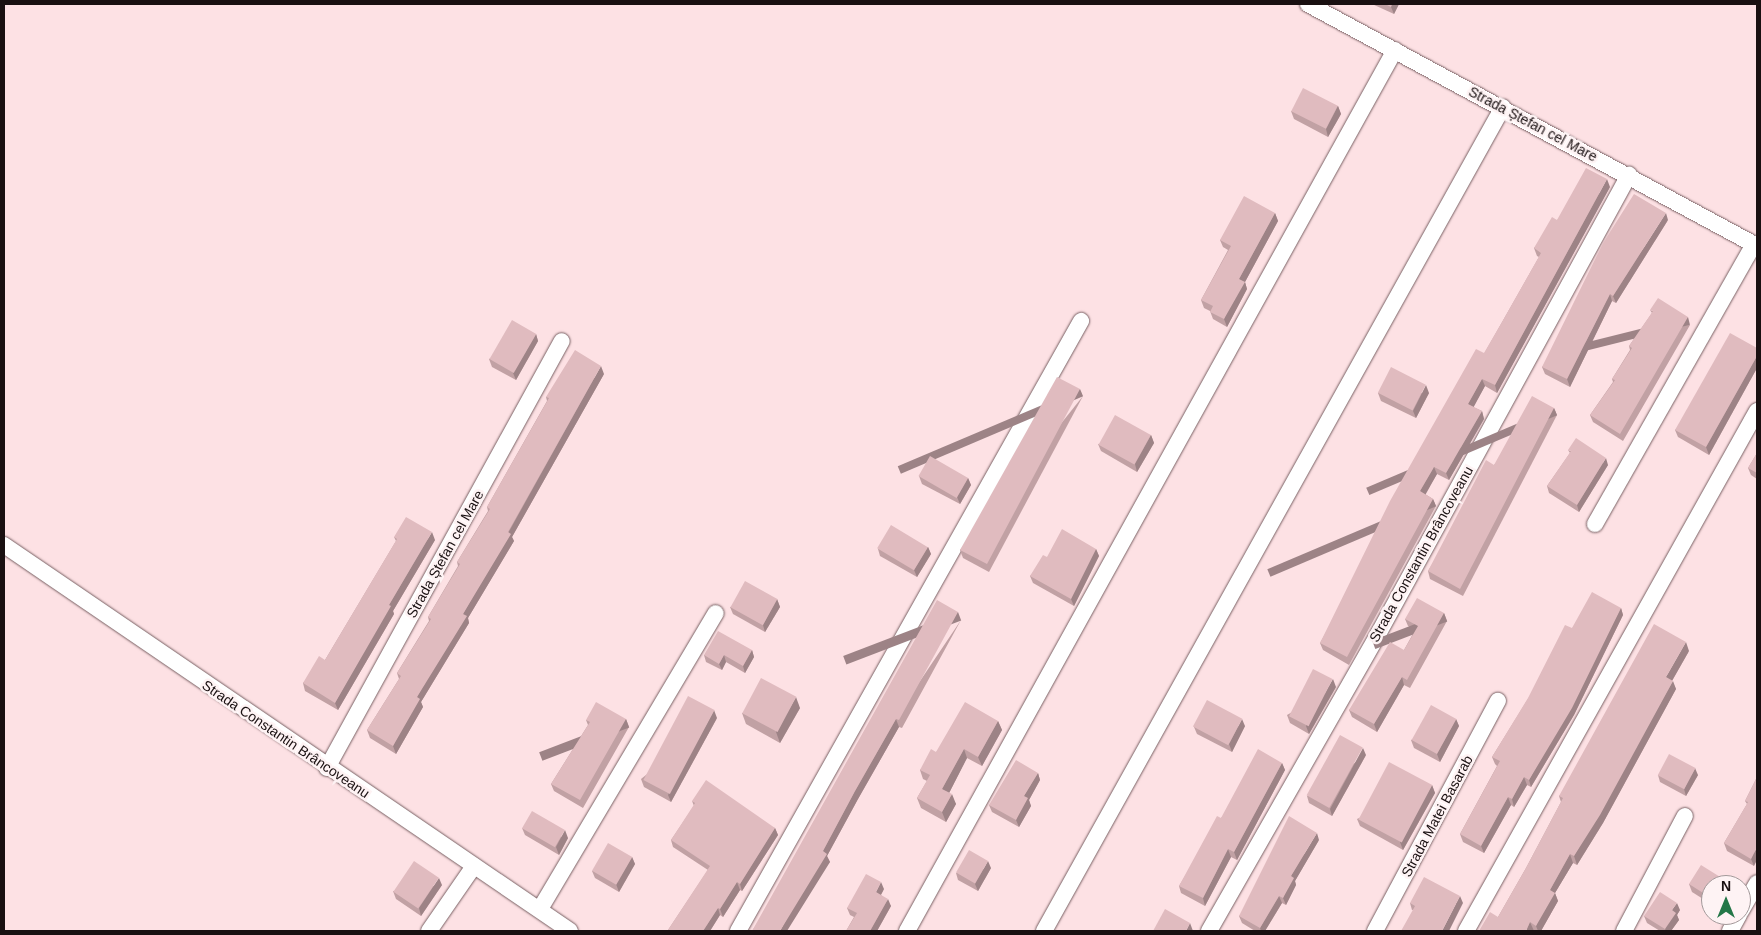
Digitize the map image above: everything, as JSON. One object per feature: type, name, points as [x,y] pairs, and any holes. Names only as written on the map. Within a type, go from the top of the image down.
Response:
[{"type":"street","name":"Strada Ștefan cel Mare","points":[[1308,4],[1503,107],[1756,245]]},
{"type":"street","points":[[907,931],[1395,50]]},
{"type":"street","points":[[1044,931],[1503,107]]},
{"type":"street","name":"Strada Constantin Brâncoveanu","points":[[1209,931],[1380,629],[1629,175]]},
{"type":"street","points":[[1595,524],[1756,245]]},
{"type":"street","points":[[738,931],[1081,321]]},
{"type":"street","name":"Strada Ștefan cel Mare","points":[[327,768],[562,341]]},
{"type":"street","points":[[1466,931],[1757,411]]},
{"type":"street","name":"Strada Constantin Brâncoveanu","points":[[4,545],[327,768],[540,909],[570,931]]},
{"type":"street","points":[[540,909],[716,614]]},
{"type":"street","name":"Strada Matei Basarab","points":[[1375,931],[1498,702]]},
{"type":"street","points":[[1624,931],[1685,816]]},
{"type":"street","points":[[429,931],[474,866]]},
{"type":"building","points":[[1303,88],[1338,106],[1326,129],[1291,111]]},
{"type":"building","points":[[1586,168],[1607,179],[1495,385],[1482,379],[1468,404],[1482,411],[1446,473],[1434,467],[1420,491],[1433,499],[1347,657],[1320,643],[1390,501],[1476,349],[1484,353],[1541,253],[1534,248],[1552,217],[1557,220]]},
{"type":"building","points":[[1634,194],[1666,213],[1613,296],[1610,294],[1567,379],[1542,367],[1603,243]]},
{"type":"building","points":[[1244,196],[1275,213],[1239,279],[1245,282],[1224,319],[1210,312],[1213,306],[1201,300],[1231,246],[1220,240]]},
{"type":"building","points":[[1658,298],[1688,317],[1620,434],[1590,415],[1615,380],[1612,379],[1632,348],[1629,346],[1653,311],[1650,310]]},
{"type":"building","points":[[512,320],[536,334],[514,373],[490,359]]},
{"type":"building","points":[[1730,333],[1757,348],[1757,356],[1706,447],[1675,430]]},
{"type":"building","points":[[575,350],[601,366],[508,532],[511,534],[463,614],[467,616],[417,697],[420,699],[393,746],[367,730],[401,676],[397,673],[431,619],[428,617],[460,564],[457,562],[490,509],[487,507],[549,398],[546,397]]},
{"type":"building","points":[[1391,367],[1426,385],[1413,411],[1378,393]]},
{"type":"building","points":[[1057,377],[1080,389],[987,564],[960,550]]},
{"type":"building","points":[[1532,396],[1554,408],[1460,589],[1428,571],[1486,460],[1494,465]]},
{"type":"building","points":[[1115,415],[1151,435],[1134,465],[1099,445]]},
{"type":"building","points":[[1576,438],[1606,458],[1577,505],[1547,486],[1571,451],[1568,450]]},
{"type":"building","points":[[1757,453],[1757,473],[1748,468]]},
{"type":"building","points":[[930,456],[968,478],[957,498],[918,476]]},
{"type":"building","points":[[406,517],[432,532],[335,703],[303,683],[319,656],[325,660],[397,539],[394,537]]},
{"type":"building","points":[[891,525],[928,547],[914,570],[877,548]]},
{"type":"building","points":[[1062,529],[1096,549],[1071,599],[1030,576],[1043,555],[1047,557]]},
{"type":"building","points":[[745,581],[777,599],[763,625],[730,607]]},
{"type":"building","points":[[1592,592],[1621,608],[1572,708],[1529,780],[1524,777],[1512,799],[1508,797],[1481,846],[1460,834],[1500,761],[1492,757],[1528,698],[1565,625],[1572,628]]},
{"type":"building","points":[[1417,598],[1444,613],[1407,680],[1402,677],[1374,724],[1349,710],[1390,642],[1404,650],[1418,626],[1405,619]]},
{"type":"building","points":[[937,600],[958,612],[899,720],[896,719],[855,791],[823,851],[827,854],[780,931],[752,931]]},
{"type":"building","points":[[1654,624],[1686,642],[1666,677],[1673,681],[1600,815],[1574,856],[1570,854],[1550,890],[1555,893],[1536,926],[1530,922],[1526,931],[1479,931],[1490,912],[1498,917],[1526,868],[1563,798],[1559,796]]},
{"type":"building","points":[[718,631],[752,650],[743,666],[724,655],[719,664],[704,655]]},
{"type":"building","points":[[1313,669],[1333,679],[1309,726],[1289,716]]},
{"type":"building","points":[[761,678],[796,697],[778,732],[742,713]]},
{"type":"building","points":[[688,696],[714,710],[670,794],[643,780]]},
{"type":"building","points":[[1207,700],[1242,719],[1228,745],[1193,726]]},
{"type":"building","points":[[596,702],[626,719],[580,800],[551,784],[590,722],[586,720]]},
{"type":"building","points":[[965,702],[998,721],[978,757],[964,749],[942,789],[952,794],[942,812],[917,798],[930,775],[920,770],[931,749],[936,752]]},
{"type":"building","points":[[1431,705],[1456,719],[1437,754],[1412,740]]},
{"type":"building","points":[[1340,735],[1363,748],[1329,808],[1307,795]]},
{"type":"building","points":[[1258,749],[1282,763],[1234,852],[1228,849],[1203,898],[1179,886],[1217,816],[1221,818]]},
{"type":"building","points":[[1669,754],[1695,768],[1684,789],[1658,775]]},
{"type":"building","points":[[1016,760],[1038,773],[1024,796],[1028,798],[1016,820],[989,805]]},
{"type":"building","points":[[1389,762],[1432,785],[1402,842],[1358,819]]},
{"type":"building","points":[[1757,777],[1757,847],[1751,859],[1724,843],[1748,802],[1745,801]]},
{"type":"building","points":[[706,780],[775,828],[740,884],[737,882],[703,931],[670,931],[668,930],[710,866],[671,840],[695,803],[692,801]]},
{"type":"building","points":[[532,811],[565,830],[555,847],[522,828]]},
{"type":"building","points":[[1289,816],[1317,833],[1291,876],[1294,878],[1283,898],[1279,896],[1260,928],[1239,916]]},
{"type":"building","points":[[608,843],[632,857],[616,885],[592,871]]},
{"type":"building","points":[[969,850],[988,861],[975,884],[956,873]]},
{"type":"building","points":[[414,861],[439,878],[418,908],[393,892]]},
{"type":"building","points":[[1701,865],[1717,875],[1701,875],[1701,892],[1689,884]]},
{"type":"building","points":[[866,874],[881,882],[876,892],[888,899],[870,931],[846,931],[857,913],[847,908]]},
{"type":"building","points":[[1424,877],[1460,896],[1442,931],[1401,931],[1415,906],[1410,903]]},
{"type":"building","points":[[1660,892],[1677,903],[1672,910],[1676,913],[1665,929],[1644,916]]},
{"type":"building","points":[[1165,909],[1190,923],[1186,931],[1153,931]]}]
